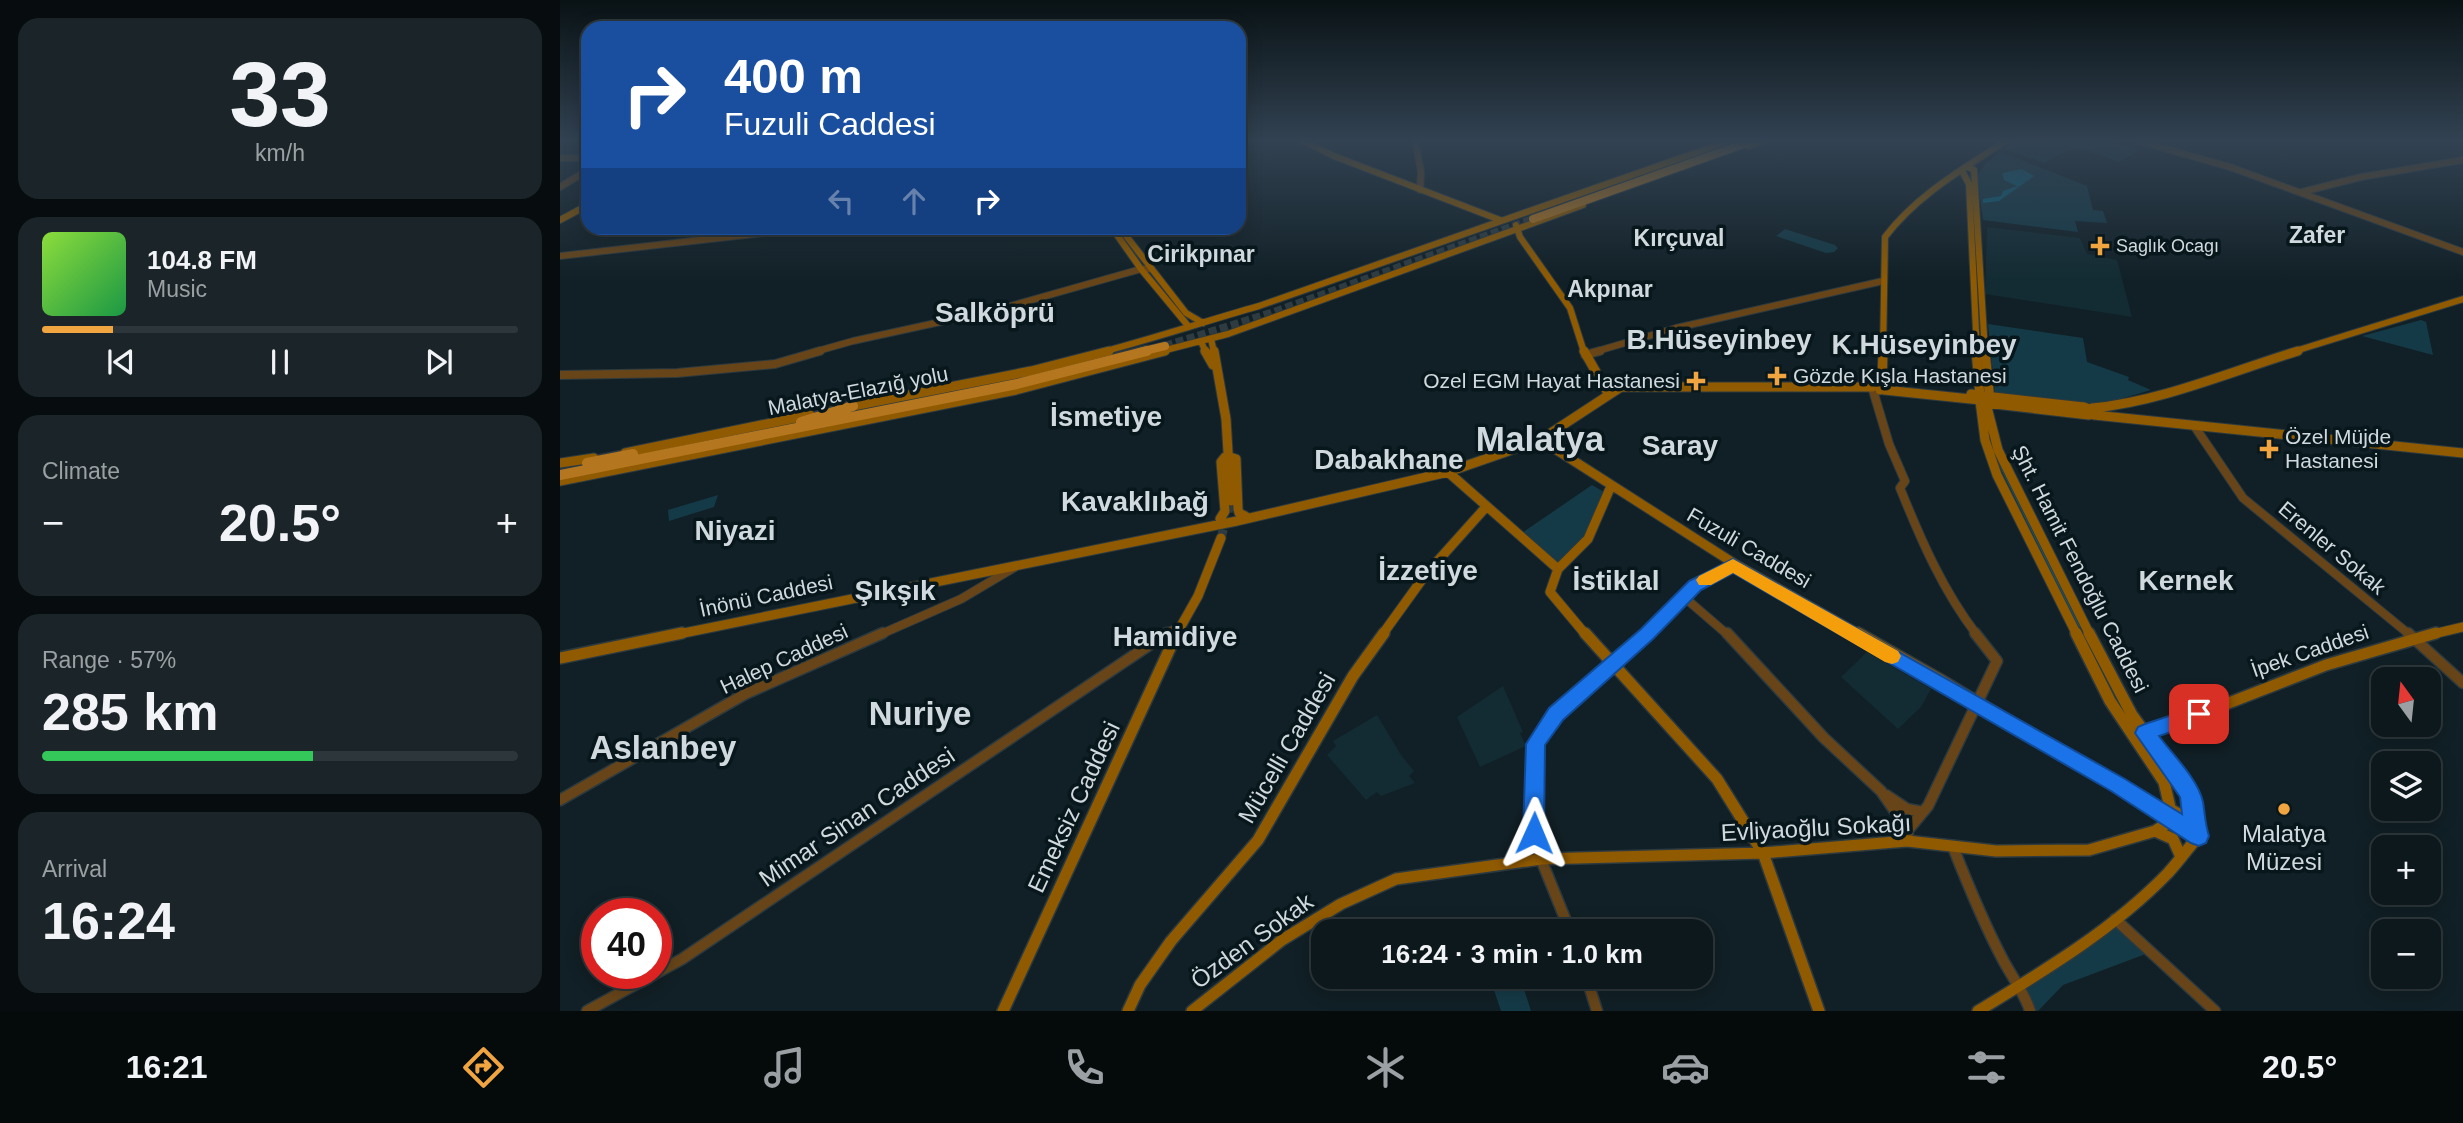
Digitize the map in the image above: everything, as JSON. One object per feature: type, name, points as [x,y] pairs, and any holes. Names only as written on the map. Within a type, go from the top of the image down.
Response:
[{"type":"highway","points":[[1529,218],[1609,187]]},
{"type":"highway","points":[[1529,218],[1617,187]]},
{"type":"highway","points":[[560,475],[1017,384],[1165,343]]},
{"type":"highway","name":"Malatya-Elazığ yolu","points":[[560,466],[798,423],[1007,381],[1165,343]]},
{"type":"highway","points":[[798,423],[853,406]]},
{"type":"main road","points":[[1413,187],[1480,214],[1511,221],[1570,309],[1586,355],[1608,393]]},
{"type":"main road","points":[[560,466],[1165,343],[1200,342],[1514,232],[1529,218],[1609,187]]},
{"type":"main road","points":[[560,481],[1048,383],[1165,343],[1188,328],[1500,220],[1529,218],[1621,187]]},
{"type":"main road","points":[[1878,387],[1885,237],[1892,226],[1919,200],[1939,187]]},
{"type":"main road","name":"Şht. Hamit Fendoğlu Caddesi","points":[[1969,187],[1972,294],[1984,399],[1998,450],[2132,715],[2164,782],[2172,814]]},
{"type":"main road","points":[[560,215],[581,205]]},
{"type":"main road","points":[[560,220],[581,206]]},
{"type":"main road","points":[[1480,214],[1490,222],[1491,231],[1520,237]]},
{"type":"main road","points":[[1475,230],[1487,232],[1489,239]]},
{"type":"main road","points":[[1117,235],[1188,328]]},
{"type":"main road","points":[[1125,235],[1186,313],[1204,323],[1213,324],[1218,329],[1211,338]]},
{"type":"main road","points":[[2089,411],[2463,299]]},
{"type":"main road","points":[[1236,313],[1225,324],[1230,328],[1244,328]]},
{"type":"main road","points":[[1188,328],[1184,337],[1200,342],[1212,359],[1228,457]]},
{"type":"main road","points":[[1211,338],[1221,377],[1228,457]]},
{"type":"main road","points":[[1599,376],[1621,386],[1878,387]]},
{"type":"main road","points":[[1621,386],[1878,387],[2089,411],[2195,427],[2463,453]]},
{"type":"main road","name":"İnönü Caddesi","points":[[1539,439],[1621,386]]},
{"type":"main road","name":"İnönü Caddesi","points":[[1024,561],[1447,470],[1539,439],[1621,386]]},
{"type":"main road","points":[[2113,406],[2112,413],[2122,418]]},
{"type":"main road","points":[[790,436],[849,418]]},
{"type":"main road","name":"Fuzuli Caddesi","points":[[1539,439],[1733,565],[1941,683]]},
{"type":"main road","points":[[1220,518],[1240,515],[1237,461],[1228,457]]},
{"type":"main road","points":[[1222,536],[1220,462],[1228,457]]},
{"type":"main road","points":[[1447,470],[1486,508],[1558,569]]},
{"type":"main road","points":[[1610,487],[1588,539],[1558,569],[1550,592],[1612,666],[1717,779],[1763,853],[1819,1011]]},
{"type":"main road","name":"Fuzuli Caddesi","points":[[1610,487],[1735,564],[2172,814]]},
{"type":"main road","name":"Mücelli Caddesi","points":[[1128,1011],[1164,947],[1245,859],[1258,840],[1353,676],[1378,640],[1426,574],[1486,508]]},
{"type":"main road","name":"Emeksiz Caddesi","points":[[1003,1011],[1222,536],[1240,515]]},
{"type":"main road","name":"İnönü Caddesi","points":[[560,657],[1180,529],[1220,518]]},
{"type":"main road","name":"İpek Caddesi","points":[[2139,734],[2321,666],[2414,638],[2463,627]]},
{"type":"main road","name":"Şht. Hamit Fendoğlu Caddesi","points":[[2139,734],[2187,790],[2193,801],[2193,818],[2199,836]]},
{"type":"main road","points":[[2172,814],[2193,818]]},
{"type":"main road","points":[[1978,1011],[2017,988],[2115,919],[2165,876],[2199,836],[2172,814]]},
{"type":"main road","name":"Evliyaoğlu Sokağı","points":[[1456,868],[1541,859],[1763,853],[1907,836],[1953,847],[1996,851],[2089,850],[2155,831],[2172,814]]},
{"type":"main road","points":[[2155,831],[2166,833],[2174,839],[2182,857]]},
{"type":"main road","name":"Özden Sokak","points":[[1192,1011],[1282,940],[1341,904],[1396,880],[1456,868]]},
{"type":"street","points":[[2288,187],[2463,253]]},
{"type":"street","points":[[2302,192],[2321,187]]},
{"type":"street","points":[[560,256],[745,235]]},
{"type":"street","points":[[560,374],[677,373],[775,364],[853,341],[976,315],[1141,269],[1151,269]]},
{"type":"street","points":[[1586,355],[1685,326],[1883,281]]},
{"type":"street","points":[[1878,387],[1889,443],[1905,481],[1900,488],[1924,547],[1959,612],[1997,661],[1928,806],[1907,836],[1881,791]]},
{"type":"street","name":"Erenler Sokak","points":[[2195,427],[2243,498],[2414,638],[2463,682]]},
{"type":"street","name":"Halep Caddesi","points":[[560,800],[745,694],[961,599],[1024,561]]},
{"type":"street","points":[[1565,919],[1541,859],[1534,833],[1535,744],[1556,714],[1612,666],[1695,586],[1733,565]]},
{"type":"street","points":[[1685,597],[1719,625],[1815,728],[1881,791],[1907,809],[1923,812]]},
{"type":"street","name":"Mimar Sinan Caddesi","points":[[587,1011],[682,959],[1185,621]]},
{"type":"street","points":[[1953,847],[1978,911],[2017,988],[2027,1000],[2030,1011]]},
{"type":"street","points":[[2115,919],[2215,1011]]},
{"type":"street","points":[[1590,989],[1597,1011]]},
{"type":"shaded area","points":[[1979,187],[2087,187],[2093,210],[2103,211],[2107,223],[2075,221],[2078,232],[1983,220]]},
{"type":"shaded area","points":[[1987,227],[2080,238],[2087,254],[2117,260],[2132,317],[1985,294]]},
{"type":"shaded area","points":[[1785,229],[1838,248],[1834,252],[1826,253],[1776,236]]},
{"type":"shaded area","points":[[2421,320],[2426,322],[2433,355],[2362,336]]},
{"type":"shaded area","points":[[1988,324],[2083,338],[2087,362],[2129,377],[2128,380],[2151,390],[2092,407],[1995,394]]},
{"type":"shaded area","points":[[1592,485],[1604,492],[1584,538],[1558,562],[1553,562],[1519,535]]},
{"type":"shaded area","points":[[718,495],[714,507],[669,521],[668,510]]},
{"type":"shaded area","points":[[1867,652],[1931,689],[1921,707],[1898,729],[1841,677]]},
{"type":"shaded area","points":[[1503,686],[1523,732],[1520,733],[1526,746],[1480,767],[1457,717]]},
{"type":"shaded area","points":[[1377,715],[1414,771],[1409,776],[1415,783],[1381,796],[1377,792],[1366,800],[1327,755],[1336,746],[1333,741]]},
{"type":"shaded area","points":[[2115,919],[2151,952],[2063,985],[2038,1011],[2030,1011],[2017,988]]},
{"type":"shaded area","points":[[1494,989],[1524,989],[1531,1011],[1501,1011]]},
{"type":"water","points":[[2018,187],[1999,201],[1983,203],[1983,199],[2001,196],[2003,191]]},
{"type":"waterway","points":[[1975,254],[1979,308]]},
{"type":"waterway","points":[[1997,459],[2081,630]]},
{"type":"waterway","points":[[2110,688],[2117,701]]},
{"type":"tunnel","points":[[1165,346],[1274,312],[1533,219]]},
{"type":"tunnel","points":[[1221,538],[1231,501]]},
{"type":"slow traffic","points":[[1705,580],[1733,565],[1892,656]]},
{"type":"place","name":"Saglık Ocagı","points":[[2100,246]]},
{"type":"place","name":"Gözde Kışla Hastanesi","points":[[1777,376]]},
{"type":"place","name":"Ozel EGM Hayat Hastanesi","points":[[1696,381]]},
{"type":"place","name":"Özel Müjde Hastanesi","points":[[2269,449]]},
{"type":"place","name":"Malatya Müzesi","points":[[2284,809]]},
{"type":"district","name":"Zafer","points":[[2317,235]]},
{"type":"district","name":"Kırçuval","points":[[1679,238]]},
{"type":"district","name":"Cirikpınar","points":[[1201,254]]},
{"type":"district","name":"Akpınar","points":[[1610,289]]},
{"type":"district","name":"Salköprü","points":[[995,312]]},
{"type":"district","name":"B.Hüseyinbey","points":[[1719,339]]},
{"type":"district","name":"K.Hüseyinbey","points":[[1924,344]]},
{"type":"district","name":"İsmetiye","points":[[1106,416]]},
{"type":"district","name":"Malatya","points":[[1540,439]]},
{"type":"district","name":"Saray","points":[[1680,445]]},
{"type":"district","name":"Dabakhane","points":[[1389,459]]},
{"type":"district","name":"Kavaklıbağ","points":[[1135,501]]},
{"type":"district","name":"Niyazi","points":[[735,530]]},
{"type":"district","name":"İzzetiye","points":[[1428,570]]},
{"type":"district","name":"İstiklal","points":[[1616,580]]},
{"type":"district","name":"Kernek","points":[[2186,580]]},
{"type":"district","name":"Şıkşık","points":[[895,590]]},
{"type":"district","name":"Hamidiye","points":[[1175,636]]},
{"type":"district","name":"Nuriye","points":[[920,713]]},
{"type":"district","name":"Aslanbey","points":[[663,747]]},
{"type":"route","points":[[1534,833],[1535,744],[1556,714],[1647,634],[1695,586],[1733,565],[2118,785],[2199,836],[2193,818],[2193,801],[2183,783],[2145,733],[2199,714]]}]
